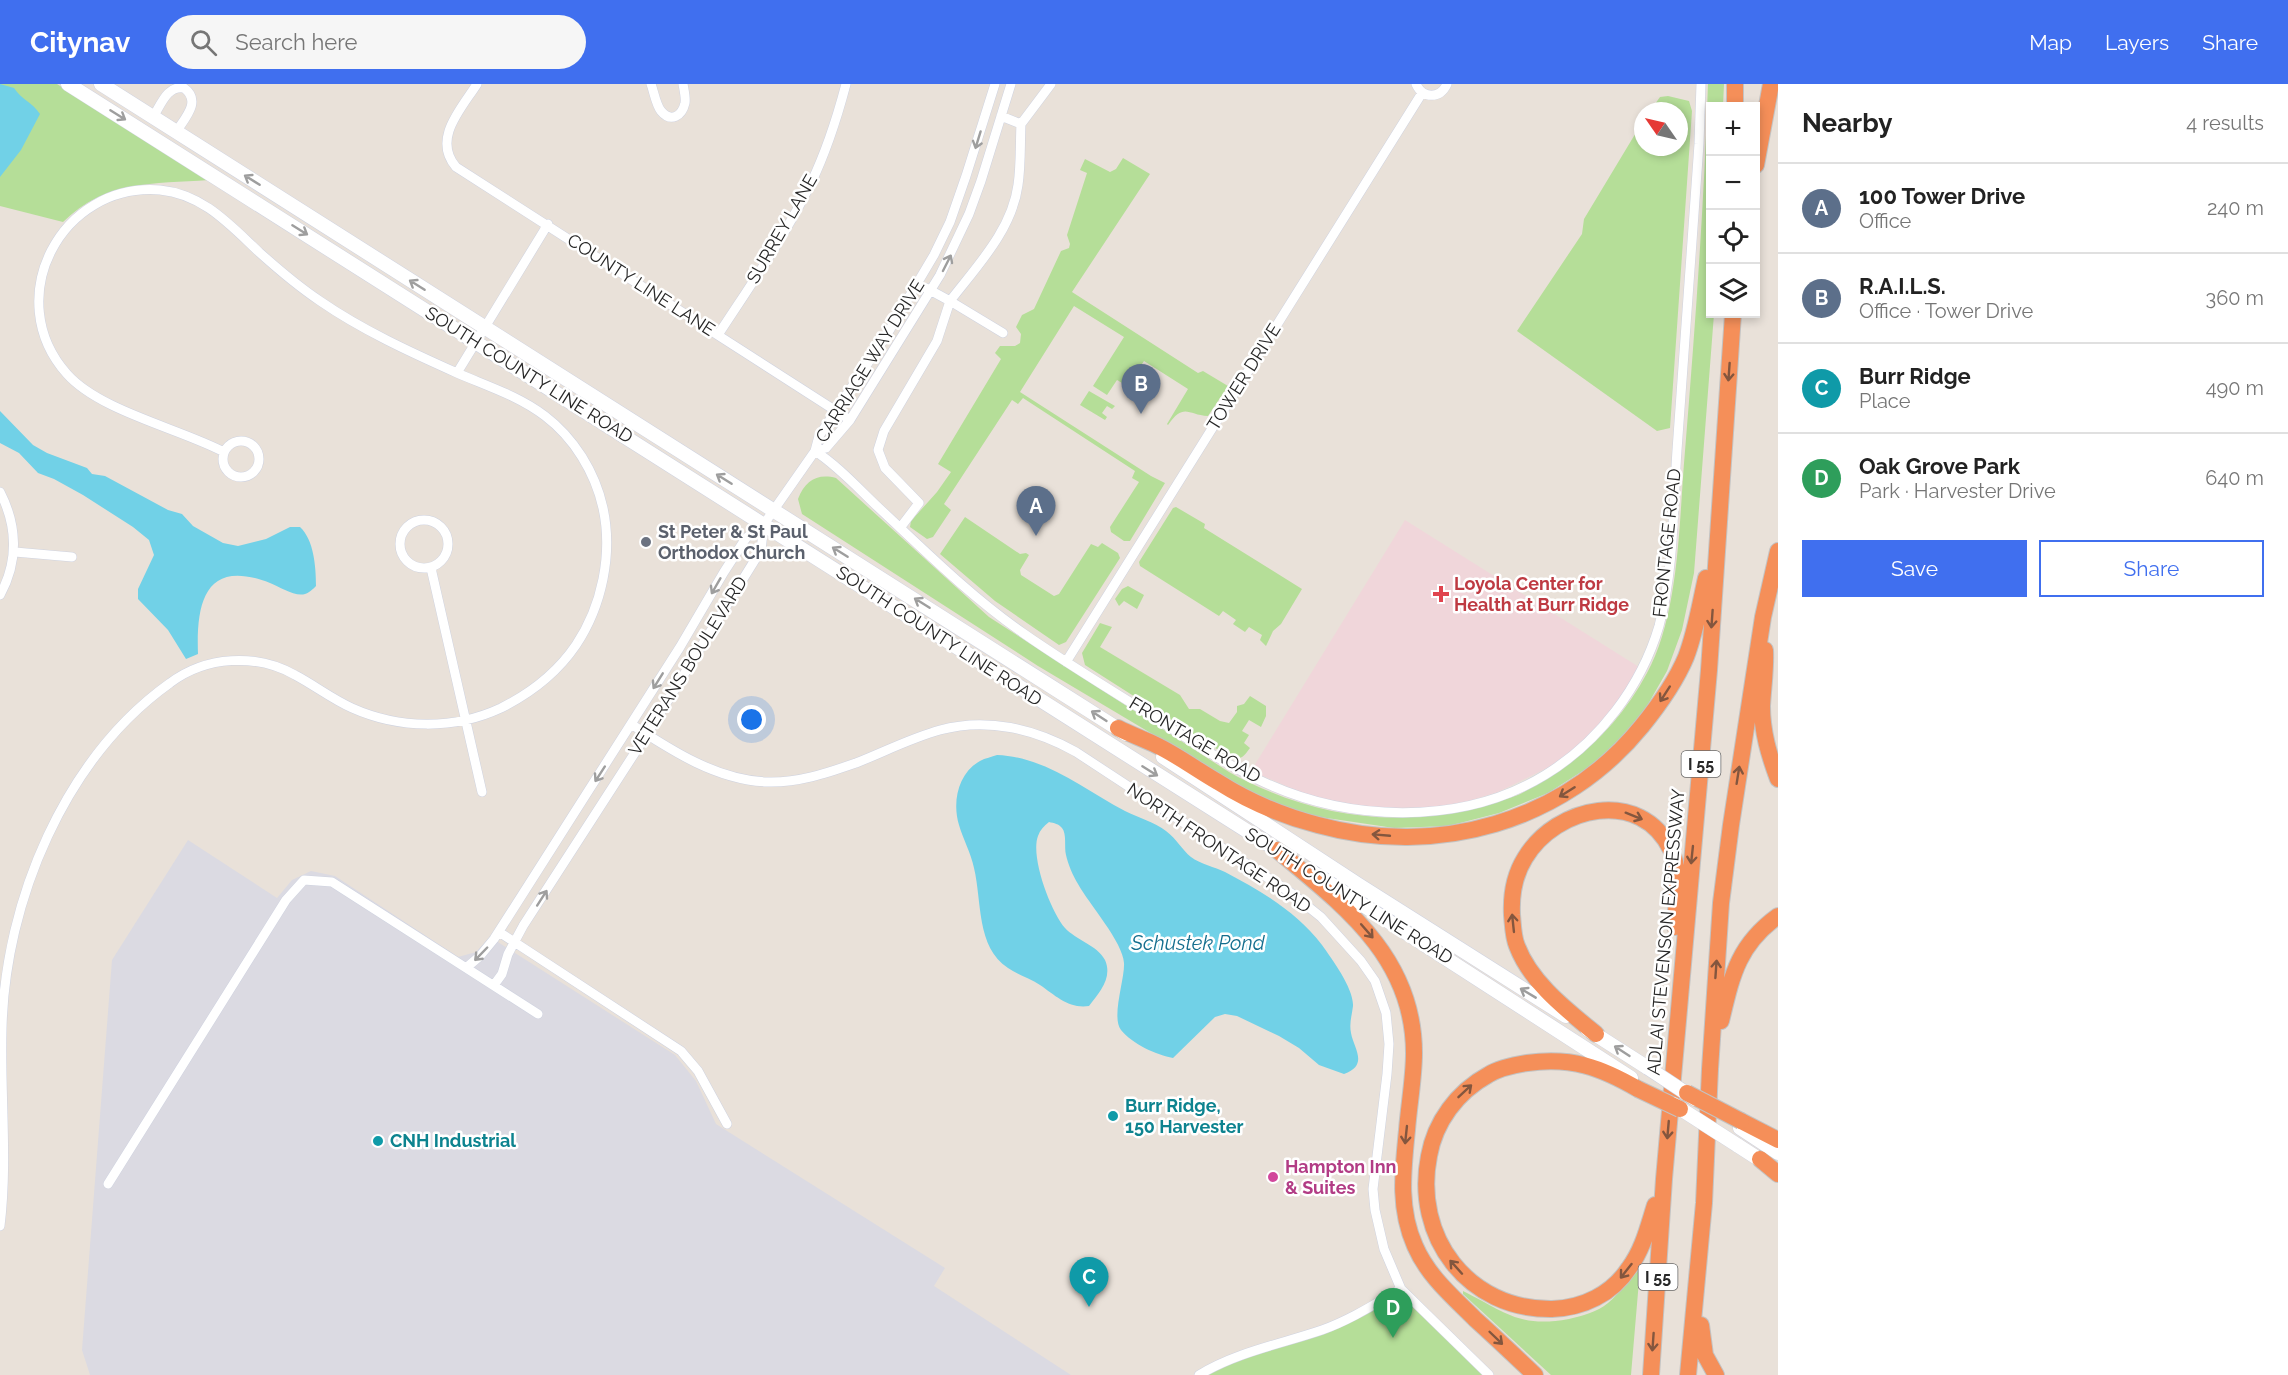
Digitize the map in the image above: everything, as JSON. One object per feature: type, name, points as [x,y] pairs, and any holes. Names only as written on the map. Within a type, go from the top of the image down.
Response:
[{"type":"highway","points":[[1735,84],[1735,102]]},
{"type":"highway","points":[[1757,156],[1771,84]]},
{"type":"highway","name":"ADLAI STEVENSON EXPRESSWAY","points":[[1651,1375],[1664,1179],[1709,670],[1733,318]]},
{"type":"highway","points":[[1118,728],[1155,744],[1239,795],[1319,825],[1377,835],[1432,837],[1512,820],[1566,793],[1591,776],[1614,757],[1653,712],[1685,658],[1694,634],[1718,519]]},
{"type":"highway","name":"I 55","points":[[1689,1375],[1704,1203],[1721,903],[1763,617],[1778,551]]},
{"type":"highway","points":[[1763,617],[1766,673],[1762,705],[1764,730],[1778,779]]},
{"type":"highway","points":[[1596,1034],[1551,995],[1523,960],[1516,945],[1512,911],[1513,894],[1520,868],[1537,843],[1558,826],[1578,815],[1599,809],[1634,814],[1654,828],[1672,852],[1676,870],[1675,957],[1679,1009]]},
{"type":"highway","points":[[1277,850],[1360,923],[1393,967],[1409,1009],[1413,1038],[1414,1062],[1402,1185],[1404,1211],[1411,1237],[1423,1262],[1436,1280],[1535,1375]]},
{"type":"highway","points":[[1710,1069],[1726,999],[1744,947],[1761,928],[1778,916]]},
{"type":"highway","points":[[1664,1179],[1640,1249],[1629,1269],[1611,1288],[1575,1307],[1542,1309],[1514,1305],[1494,1297],[1474,1284],[1455,1266],[1440,1245],[1430,1221],[1425,1196],[1431,1143],[1439,1123],[1458,1098],[1476,1081],[1516,1064],[1546,1060],[1574,1061],[1683,1101],[1778,1140]]},
{"type":"highway","points":[[1760,1159],[1778,1172]]},
{"type":"highway","points":[[1704,1203],[1701,1327],[1705,1355],[1716,1375]]},
{"type":"main road","name":"SOUTH COUNTY LINE ROAD","points":[[68,84],[765,524],[1044,705],[1436,950],[1640,1087]]},
{"type":"main road","name":"SOUTH COUNTY LINE ROAD","points":[[101,84],[1118,728],[1477,961],[1596,1034],[1648,1068],[1683,1101],[1737,1145],[1760,1159]]},
{"type":"main road","points":[[1740,1124],[1778,1152]]},
{"type":"street","name":"COUNTY LINE LANE","points":[[477,84],[451,125],[446,140],[450,159],[456,167],[850,420]]},
{"type":"street","points":[[651,84],[661,111],[669,118],[675,118],[681,113],[685,102],[683,84]]},
{"type":"street","name":"SURREY LANE","points":[[718,336],[812,182],[830,136],[846,84]]},
{"type":"street","name":"CARRIAGE WAY DRIVE","points":[[815,451],[819,436],[919,284],[950,222],[995,84]]},
{"type":"street","name":"CARRIAGE WAY DRIVE","points":[[815,451],[826,448],[850,420],[932,290],[963,228],[981,182],[1011,84]]},
{"type":"street","points":[[900,528],[919,503],[885,468],[878,450],[884,431],[937,341],[950,301],[987,254],[1005,225],[1018,187],[1021,124],[1051,84]]},
{"type":"street","points":[[1416,84],[1422,93],[1427,95],[1437,94],[1447,84]]},
{"type":"street","name":"FRONTAGE ROAD","points":[[815,451],[974,595],[1020,631],[1242,771],[1282,790],[1336,806],[1407,813],[1438,811],[1475,804],[1531,783],[1567,762],[1609,720],[1638,676],[1654,642],[1665,596],[1670,555],[1701,84]]},
{"type":"street","points":[[153,117],[168,92],[173,88],[184,88],[189,91],[193,101],[191,110],[176,132]]},
{"type":"street","name":"TOWER DRIVE","points":[[1066,662],[1422,93]]},
{"type":"street","points":[[1001,116],[1021,124]]},
{"type":"street","points":[[0,1226],[2,1015],[5,979],[17,919],[33,871],[52,829],[92,760],[119,727],[176,678],[217,662],[242,660],[269,664],[282,669],[345,705],[375,717],[421,724],[466,721],[492,712],[520,698],[545,680],[568,656],[581,636],[597,602],[603,579],[606,545],[603,508],[595,482],[583,459],[568,438],[544,415],[523,402],[371,332],[322,302],[283,273],[216,212],[198,201],[169,192],[150,190],[131,191],[102,201],[72,221],[59,237],[49,255],[41,279],[39,299],[40,320],[50,349],[67,374],[88,393],[224,452]]},
{"type":"street","points":[[950,222],[963,228]]},
{"type":"street","points":[[458,373],[548,224]]},
{"type":"street","points":[[919,284],[1003,333]]},
{"type":"street","points":[[243,440],[253,445],[259,454],[258,466],[251,475],[240,478],[229,473],[223,463],[224,452],[231,443],[243,440]]},
{"type":"street","points":[[765,524],[815,451]]},
{"type":"street","points":[[0,492],[7,509],[15,552],[1,590]]},
{"type":"street","points":[[0,522],[7,509]]},
{"type":"street","points":[[423,519],[435,522],[447,535],[448,553],[441,564],[431,568],[416,567],[406,561],[399,549],[401,536],[408,525],[423,519]]},
{"type":"street","name":"VETERANS BOULEVARD","points":[[466,968],[480,956],[499,932],[746,538],[765,524]]},
{"type":"street","name":"VETERANS BOULEVARD","points":[[494,986],[502,974],[514,942],[761,550],[765,524]]},
{"type":"street","points":[[15,552],[72,557]]},
{"type":"street","points":[[431,568],[482,792]]},
{"type":"street","name":"NORTH FRONTAGE ROAD","points":[[631,724],[712,770],[745,779],[769,782],[827,774],[914,739],[954,727],[993,725],[1013,728],[1055,741],[1076,752],[1291,893],[1321,917],[1361,961],[1375,981],[1386,1013],[1389,1044],[1388,1074],[1373,1189],[1375,1210],[1384,1249],[1401,1288],[1489,1375]]},
{"type":"street","points":[[108,1184],[285,900],[304,880],[332,882],[538,1014]]},
{"type":"street","points":[[499,932],[681,1051],[698,1071],[727,1124]]},
{"type":"street","points":[[1199,1375],[1229,1359],[1324,1329],[1350,1318],[1401,1288]]},
{"type":"shaded area","name":"Loyola Center for Health at Burr Ridge","points":[[1405,520],[1639,667],[1624,693],[1603,720],[1577,747],[1553,765],[1498,792],[1465,802],[1432,807],[1366,806],[1303,793],[1251,771]]},
{"type":"shaded area","points":[[188,840],[277,898],[292,880],[311,871],[335,876],[458,957],[476,952],[490,937],[675,1055],[696,1081],[716,1124],[945,1268],[934,1286],[1071,1375],[90,1375],[82,1350],[112,960]]},
{"type":"green space","points":[[0,84],[57,84],[209,180],[150,184],[113,191],[79,208],[63,222],[0,206]]},
{"type":"green space","points":[[1708,84],[1724,84],[1723,102],[1707,102]]},
{"type":"green space","points":[[1668,96],[1689,101],[1692,111],[1670,428],[1657,431],[1517,331],[1582,234],[1584,219],[1634,136],[1634,156],[1688,156],[1688,102],[1656,102],[1660,97]]},
{"type":"green space","points":[[1706,130],[1706,318],[1714,318],[1694,573],[1682,630],[1667,671],[1647,706],[1624,735],[1592,765],[1548,793],[1499,813],[1448,826],[1394,828],[1300,814],[1243,788],[1038,666],[802,514],[798,499],[804,487],[817,478],[836,478],[989,617],[1229,772],[1258,787],[1318,808],[1380,817],[1442,814],[1510,798],[1556,772],[1601,736],[1637,690],[1658,649],[1672,594],[1679,535]]},
{"type":"green space","points":[[1123,158],[1150,174],[1072,292],[1198,373],[1203,371],[1228,386],[1208,416],[1182,412],[1168,425],[1188,389],[1144,361],[1127,386],[1117,380],[1107,395],[1093,386],[1124,337],[1074,306],[1020,392],[1165,483],[1130,541],[1124,541],[1111,532],[1110,527],[1139,482],[1132,478],[1135,471],[1023,398],[1018,404],[1012,400],[944,504],[951,510],[933,537],[927,539],[910,527],[911,521],[937,492],[951,472],[938,464],[1001,359],[995,353],[1000,346],[1015,346],[1020,343],[1021,334],[1016,327],[1022,315],[1034,309],[1061,251],[1069,248],[1067,235],[1087,173],[1080,170],[1085,159],[1110,172],[1116,169]]},
{"type":"green space","points":[[1089,391],[1115,406],[1112,409],[1107,406],[1102,413],[1107,417],[1105,420],[1080,405]]},
{"type":"green space","points":[[1176,507],[1205,524],[1204,528],[1302,589],[1281,624],[1273,631],[1266,646],[1260,640],[1262,635],[1249,627],[1245,632],[1233,624],[1236,620],[1223,611],[1219,616],[1140,566],[1139,562],[1173,508]]},
{"type":"green space","points":[[965,517],[1020,554],[1029,555],[1020,570],[1021,575],[1054,596],[1059,594],[1091,544],[1098,547],[1102,543],[1118,553],[1120,558],[1066,642],[1059,645],[995,601],[940,554]]},
{"type":"green space","points":[[1128,586],[1144,595],[1137,609],[1124,601],[1119,606],[1115,599],[1122,589]]},
{"type":"green space","points":[[1100,623],[1112,627],[1100,647],[1180,695],[1189,709],[1200,709],[1220,721],[1229,723],[1237,712],[1237,706],[1244,704],[1250,696],[1266,706],[1266,716],[1261,727],[1249,720],[1242,731],[1249,735],[1244,743],[1250,748],[1244,755],[1240,758],[1231,758],[1085,665],[1082,653]]},
{"type":"green space","points":[[1640,1269],[1631,1375],[1551,1375],[1463,1294],[1463,1291],[1525,1320],[1569,1319],[1604,1306]]},
{"type":"green space","points":[[1401,1289],[1489,1375],[1199,1375],[1324,1329]]},
{"type":"water","points":[[0,84],[14,88],[40,114],[21,150],[0,177]]},
{"type":"water","points":[[0,411],[33,445],[47,453],[87,468],[92,474],[105,476],[168,510],[182,514],[193,526],[223,543],[238,546],[266,539],[290,527],[300,527],[305,532],[311,546],[315,562],[316,586],[308,593],[301,595],[248,577],[231,576],[219,581],[209,589],[203,602],[199,617],[198,654],[186,659],[168,630],[138,599],[138,589],[154,555],[149,540],[83,495],[38,473],[19,453],[0,443]]},
{"type":"water","name":"Schustek Pond","points":[[997,755],[1032,762],[1064,775],[1125,811],[1156,825],[1170,834],[1195,859],[1252,887],[1290,912],[1312,933],[1326,951],[1342,974],[1350,991],[1353,1006],[1350,1029],[1358,1056],[1356,1066],[1344,1074],[1319,1065],[1299,1048],[1279,1036],[1237,1016],[1225,1014],[1215,1017],[1173,1058],[1152,1052],[1132,1040],[1121,1030],[1117,1016],[1124,970],[1122,954],[1112,934],[1074,877],[1066,855],[1064,831],[1055,823],[1049,822],[1042,828],[1036,845],[1043,884],[1065,928],[1097,950],[1105,960],[1106,979],[1089,1006],[1075,1006],[1008,968],[990,948],[985,936],[974,868],[959,825],[956,807],[959,789],[966,773],[980,761]]},
{"type":"place","name":"R.A.I.L.S.","points":[[1141,414]]},
{"type":"place","name":"100 Tower Drive","points":[[1036,536]]},
{"type":"place","name":"St Peter & St Paul Orthodox Church","points":[[646,542]]},
{"type":"place","name":"Loyola Center for Health at Burr Ridge","points":[[1441,594]]},
{"type":"place","name":"Burr Ridge, 150 Harvester","points":[[1113,1116]]},
{"type":"place","name":"CNH Industrial","points":[[378,1141]]},
{"type":"place","name":"Hampton Inn & Suites","points":[[1273,1177]]},
{"type":"place","name":"Burr Ridge","points":[[1089,1307]]},
{"type":"place","name":"Oak Grove Park","points":[[1393,1338]]}]
